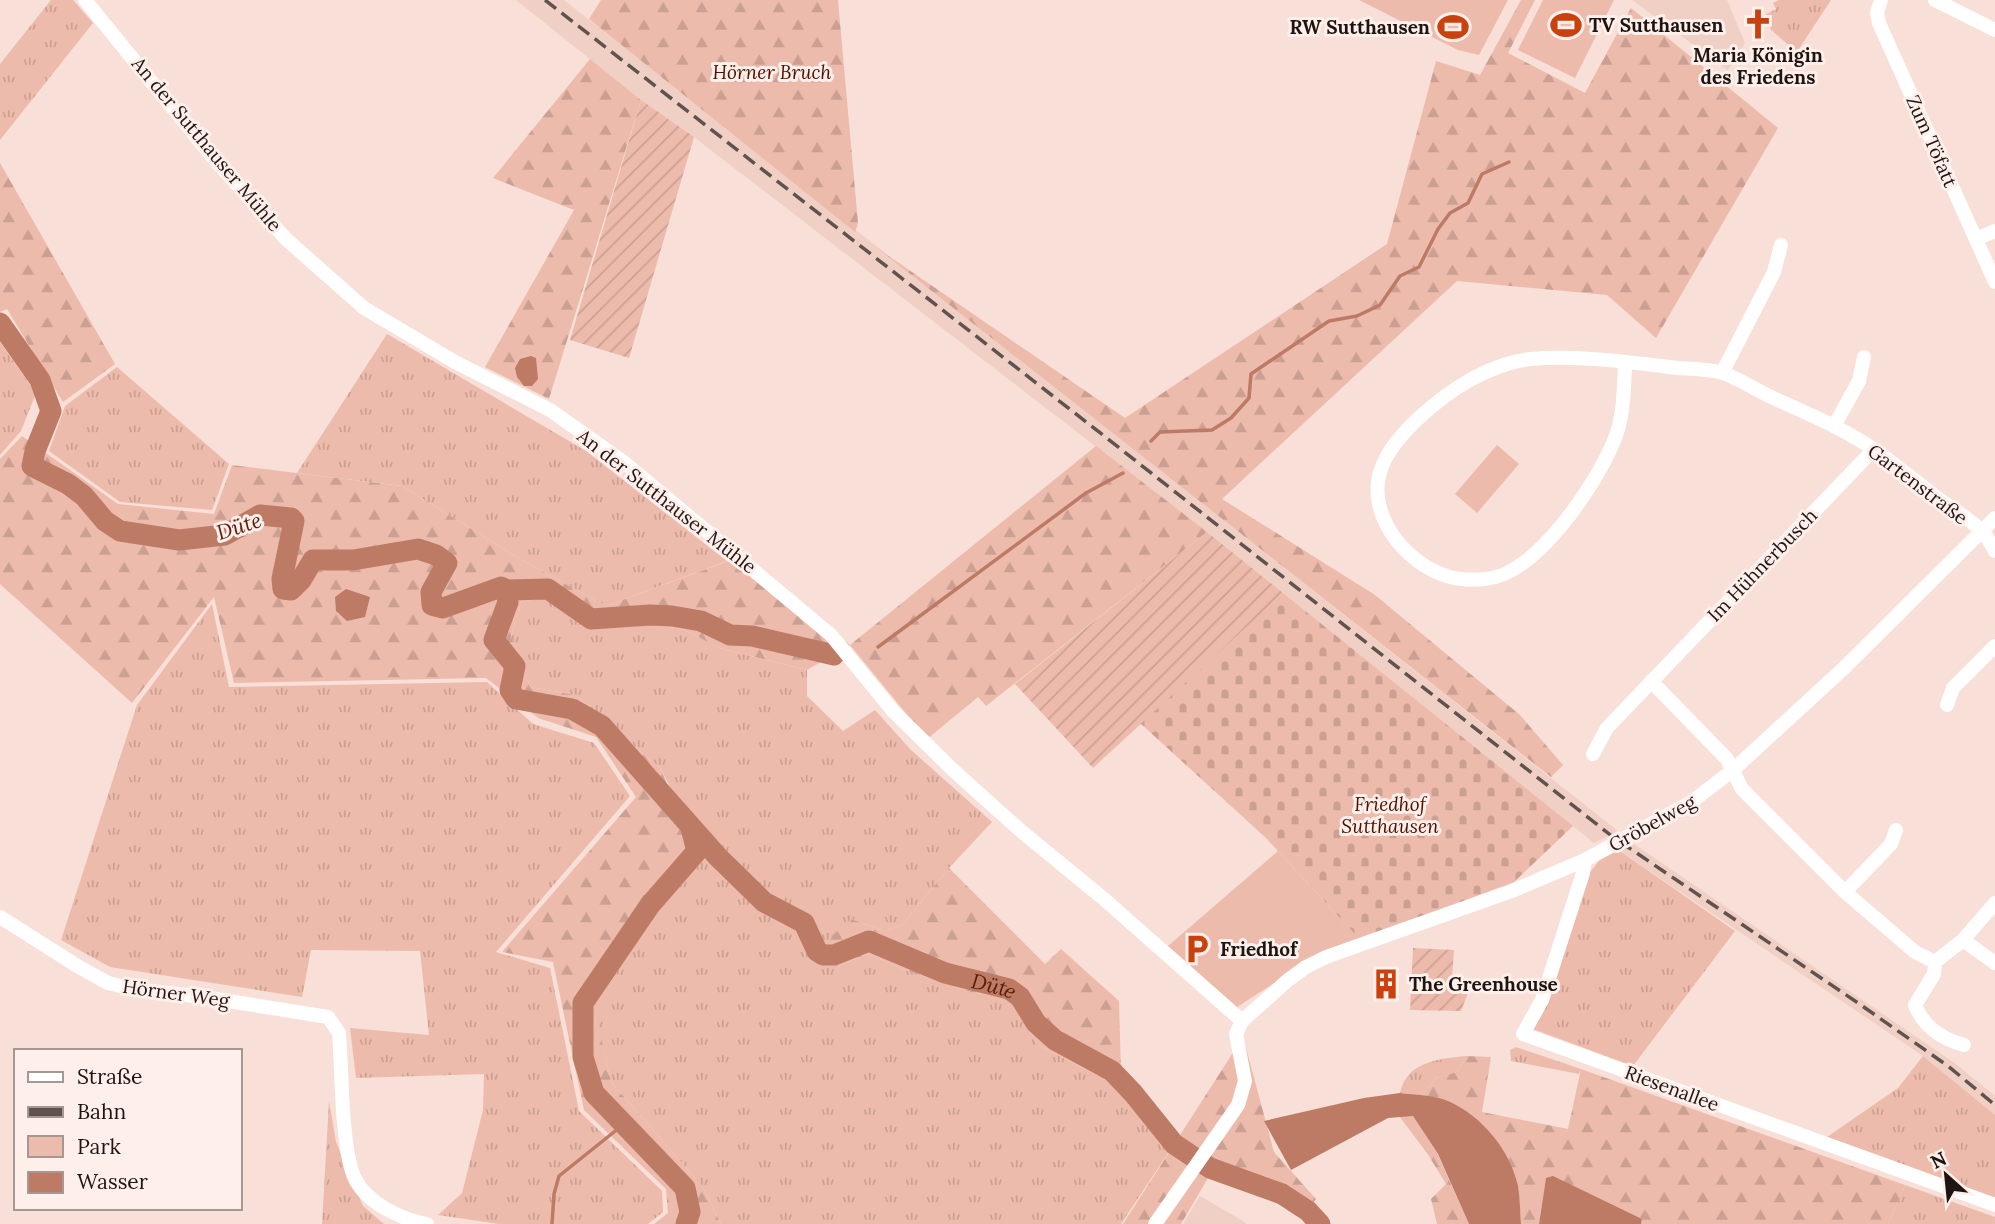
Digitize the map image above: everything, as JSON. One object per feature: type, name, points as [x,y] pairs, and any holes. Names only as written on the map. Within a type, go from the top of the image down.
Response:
[{"type":"street","name":"An der Sutthauser Mühle","points":[[85,0],[215,160],[286,239],[363,308],[455,362],[550,410],[625,463],[831,635],[893,711],[953,771],[1242,1020]]},
{"type":"street","name":"Zum Töfatt","points":[[1881,0],[1877,13],[1878,23],[1995,282]]},
{"type":"street","points":[[1935,0],[1954,4],[1995,30]]},
{"type":"street","points":[[1976,239],[1995,231]]},
{"type":"street","points":[[1722,373],[1774,272],[1781,245]]},
{"type":"street","points":[[1834,426],[1859,381],[1864,357]]},
{"type":"street","name":"Gartenstraße","points":[[1625,363],[1624,397],[1614,442],[1595,477],[1569,514],[1532,556],[1515,569],[1493,579],[1470,580],[1447,576],[1423,564],[1402,548],[1388,528],[1378,492],[1381,466],[1394,445],[1444,398],[1472,379],[1500,366],[1529,359],[1573,359],[1625,363],[1722,373],[1834,426],[1874,449],[1982,531],[1995,551]]},
{"type":"street","name":"Im Hühnerbusch","points":[[1593,754],[1607,728],[1874,449]]},
{"type":"street","name":"Gröbelweg","points":[[1242,1020],[1288,979],[1326,957],[1512,891],[1585,860],[1690,803],[1732,770],[1844,668],[1995,519]]},
{"type":"street","points":[[1947,705],[1953,688],[1995,646]]},
{"type":"street","points":[[1651,681],[1727,759],[1742,789],[1845,892],[1915,952],[1935,962]]},
{"type":"street","points":[[1845,892],[1891,844],[1896,830]]},
{"type":"street","name":"Riesenallee","points":[[1585,860],[1542,1000],[1523,1034],[1995,1205]]},
{"type":"street","points":[[1964,1045],[1949,1041],[1920,1019],[1915,1004],[1934,974],[1935,962],[1963,940],[1995,903]]},
{"type":"street","name":"Hörner Weg","points":[[0,917],[108,983],[133,989],[204,997],[328,1017],[339,1033],[347,1151],[356,1180],[376,1202],[407,1220],[427,1224]]},
{"type":"street","points":[[1963,940],[1995,963]]},
{"type":"street","points":[[1155,1224],[1204,1150],[1231,1117],[1245,1081],[1236,1034],[1242,1020]]},
{"type":"shaded area","points":[[516,0],[564,0],[1618,831],[1594,843],[1207,532],[694,137],[641,100]]},
{"type":"shaded area","points":[[1632,0],[1727,0],[1745,43],[1728,70]]},
{"type":"shaded area","points":[[1631,842],[1956,1064],[1995,1096],[1995,1115],[1923,1056],[1617,849]]},
{"type":"shaded area","points":[[1200,1196],[1243,1221],[1246,1224],[1183,1224]]},
{"type":"green space","points":[[51,0],[73,0],[93,23],[0,140],[0,64]]},
{"type":"green space","name":"Hörner Bruch","points":[[601,0],[838,0],[858,223],[855,232],[589,19]]},
{"type":"green space","name":"RW Sutthausen","points":[[1359,0],[1508,0],[1479,55],[1458,50]]},
{"type":"green space","points":[[1521,0],[1535,0],[1508,53],[1585,93],[1631,8],[1778,128],[1656,338],[1607,295],[1457,281],[1222,499],[1375,595],[1520,715],[1563,765],[1551,777],[877,248],[1125,418],[1387,244],[1436,61],[1480,75]]},
{"type":"green space","name":"TV Sutthausen","points":[[1543,0],[1614,0],[1575,78],[1518,50]]},
{"type":"green space","points":[[1779,0],[1831,0],[1797,52],[1771,30],[1765,15],[1776,9],[1773,3]]},
{"type":"green space","points":[[590,59],[641,100],[549,399],[485,367],[574,210],[493,178]]},
{"type":"green space","points":[[641,100],[694,137],[629,358],[570,340]]},
{"type":"green space","points":[[0,163],[115,364],[63,402],[7,309],[0,312]]},
{"type":"green space","points":[[387,334],[586,451],[727,561],[606,606],[520,559],[402,486],[297,473]]},
{"type":"green space","points":[[0,342],[36,393],[21,431],[0,455]]},
{"type":"green space","points":[[117,367],[229,464],[212,510],[120,502],[49,451],[65,406]]},
{"type":"green space","points":[[22,436],[118,504],[214,514],[232,465],[402,486],[520,559],[606,606],[739,557],[850,645],[807,670],[719,648],[683,629],[630,622],[598,629],[545,597],[521,602],[511,636],[530,687],[575,695],[660,768],[697,851],[587,973],[611,1082],[702,1186],[721,1224],[654,1224],[668,1213],[666,1189],[584,1110],[553,962],[502,952],[636,797],[596,737],[538,718],[486,678],[234,683],[214,597],[132,703],[0,584],[0,459]]},
{"type":"green space","points":[[1497,445],[1519,464],[1477,513],[1455,494]]},
{"type":"green space","points":[[1096,446],[1207,532],[986,706],[978,697],[927,739],[850,645]]},
{"type":"green space","points":[[1207,532],[1283,593],[1093,768],[1015,684]]},
{"type":"green space","name":"Friedhof Sutthausen","points":[[1283,593],[1573,826],[1514,882],[1360,940],[1266,838],[1140,723]]},
{"type":"green space","points":[[545,597],[597,629],[630,622],[683,629],[719,648],[807,670],[807,696],[843,731],[875,710],[911,750],[992,822],[949,868],[902,925],[885,931],[851,919],[835,967],[868,954],[910,972],[974,993],[1007,996],[1038,1045],[1133,1093],[1174,1144],[1121,1224],[721,1224],[702,1186],[611,1082],[586,973],[697,851],[718,857],[728,864],[691,826],[660,768],[575,695],[530,687],[511,636],[521,602]]},
{"type":"green space","points":[[212,604],[229,687],[487,682],[533,724],[594,743],[630,796],[496,952],[550,968],[579,1111],[662,1191],[663,1212],[648,1224],[499,1224],[438,1215],[462,1193],[483,1110],[484,1074],[356,1078],[350,1028],[429,1035],[420,951],[311,950],[302,997],[110,967],[61,940],[137,705]]},
{"type":"green space","points":[[1617,849],[1735,931],[1633,1066],[1533,1029],[1586,877],[1603,856]]},
{"type":"green space","points":[[1278,851],[1360,940],[1316,956],[1237,1007],[1168,946]]},
{"type":"green space","points":[[949,868],[1045,964],[1061,949],[1119,1001],[1121,1072],[1106,1079],[1038,1045],[1007,996],[974,993],[910,972],[868,954],[835,967],[808,957],[851,919],[885,931],[902,925]]},
{"type":"green space","points":[[1413,948],[1454,950],[1452,979],[1473,980],[1461,1011],[1410,1010]]},
{"type":"green space","points":[[1243,1037],[1274,1152],[1316,1199],[1305,1213],[1211,1173],[1181,1224],[1123,1224]]},
{"type":"green space","points":[[1516,1047],[1581,1069],[1579,1074],[1511,1061],[1510,1050]]},
{"type":"green space","points":[[1466,1056],[1457,1072],[1436,1078],[1422,1096],[1400,1093],[1409,1074],[1417,1068],[1435,1061]]},
{"type":"green space","points":[[1466,1056],[1491,1057],[1482,1112],[1568,1129],[1581,1069],[1905,1185],[1888,1224],[1641,1224],[1642,1219],[1546,1178],[1539,1224],[1521,1224],[1518,1186],[1422,1096],[1436,1078],[1457,1072]]},
{"type":"green space","points":[[1923,1056],[1995,1115],[1995,1198],[1827,1137],[1898,1088]]},
{"type":"green space","points":[[329,1101],[336,1142],[363,1206],[384,1224],[322,1224]]},
{"type":"green space","points":[[1399,1116],[1413,1116],[1437,1153],[1469,1224],[1437,1224],[1431,1199],[1446,1184]]},
{"type":"green space","points":[[1905,1185],[1995,1217],[1995,1224],[1888,1224]]},
{"type":"water","points":[[531,356],[536,358],[538,379],[532,386],[524,386],[517,377],[515,368],[520,359]]},
{"type":"water","points":[[346,589],[370,597],[365,617],[347,621],[336,611],[335,597]]},
{"type":"water","points":[[1400,1093],[1431,1096],[1448,1101],[1483,1125],[1501,1147],[1514,1173],[1519,1191],[1521,1224],[1469,1224],[1438,1154],[1413,1116],[1388,1118],[1291,1170],[1264,1121],[1364,1098]]},
{"type":"water","points":[[1553,1176],[1642,1219],[1641,1224],[1539,1224],[1546,1178]]},
{"type":"waterway","points":[[1151,441],[1160,432],[1212,430],[1231,418],[1249,398],[1251,374],[1329,321],[1357,316],[1380,305],[1400,276],[1419,267],[1438,229],[1450,213],[1468,203],[1482,174],[1509,162]]},
{"type":"waterway","name":"Düte","points":[[0,323],[40,380],[51,411],[32,466],[68,484],[84,496],[105,521],[120,531],[179,540],[225,535],[260,515],[291,518],[294,521],[282,579],[283,589],[291,590],[301,580],[313,560],[353,560],[418,549],[436,555],[447,563],[431,592],[432,605],[443,608],[501,587],[506,590],[508,602],[494,640],[515,666],[510,690],[516,699],[572,709],[602,726],[718,857],[764,902],[804,923],[817,951],[823,955],[834,955],[869,941],[945,973],[1009,989],[1020,997],[1036,1023],[1055,1040],[1112,1071],[1174,1144],[1210,1168],[1282,1194],[1308,1211],[1320,1224]]},
{"type":"waterway","points":[[878,647],[1086,493],[1123,473]]},
{"type":"waterway","name":"Düte","points":[[506,590],[548,589],[591,619],[672,616],[701,621],[730,635],[752,636],[834,655]]},
{"type":"waterway","name":"Düte","points":[[686,1224],[690,1212],[685,1188],[594,1093],[583,1057],[583,1003],[650,905],[697,851],[691,828]]},
{"type":"waterway","points":[[552,1224],[554,1194],[559,1176],[624,1124]]},
{"type":"railway","points":[[545,0],[1613,837],[1948,1066],[1995,1105]]},
{"type":"place","name":"Maria Königin des Friedens","points":[[1758,24]]},
{"type":"place","name":"TV Sutthausen","points":[[1566,25]]},
{"type":"place","name":"RW Sutthausen","points":[[1453,27]]},
{"type":"place","name":"Friedhof","points":[[1197,949]]},
{"type":"place","name":"The Greenhouse","points":[[1386,984]]}]
